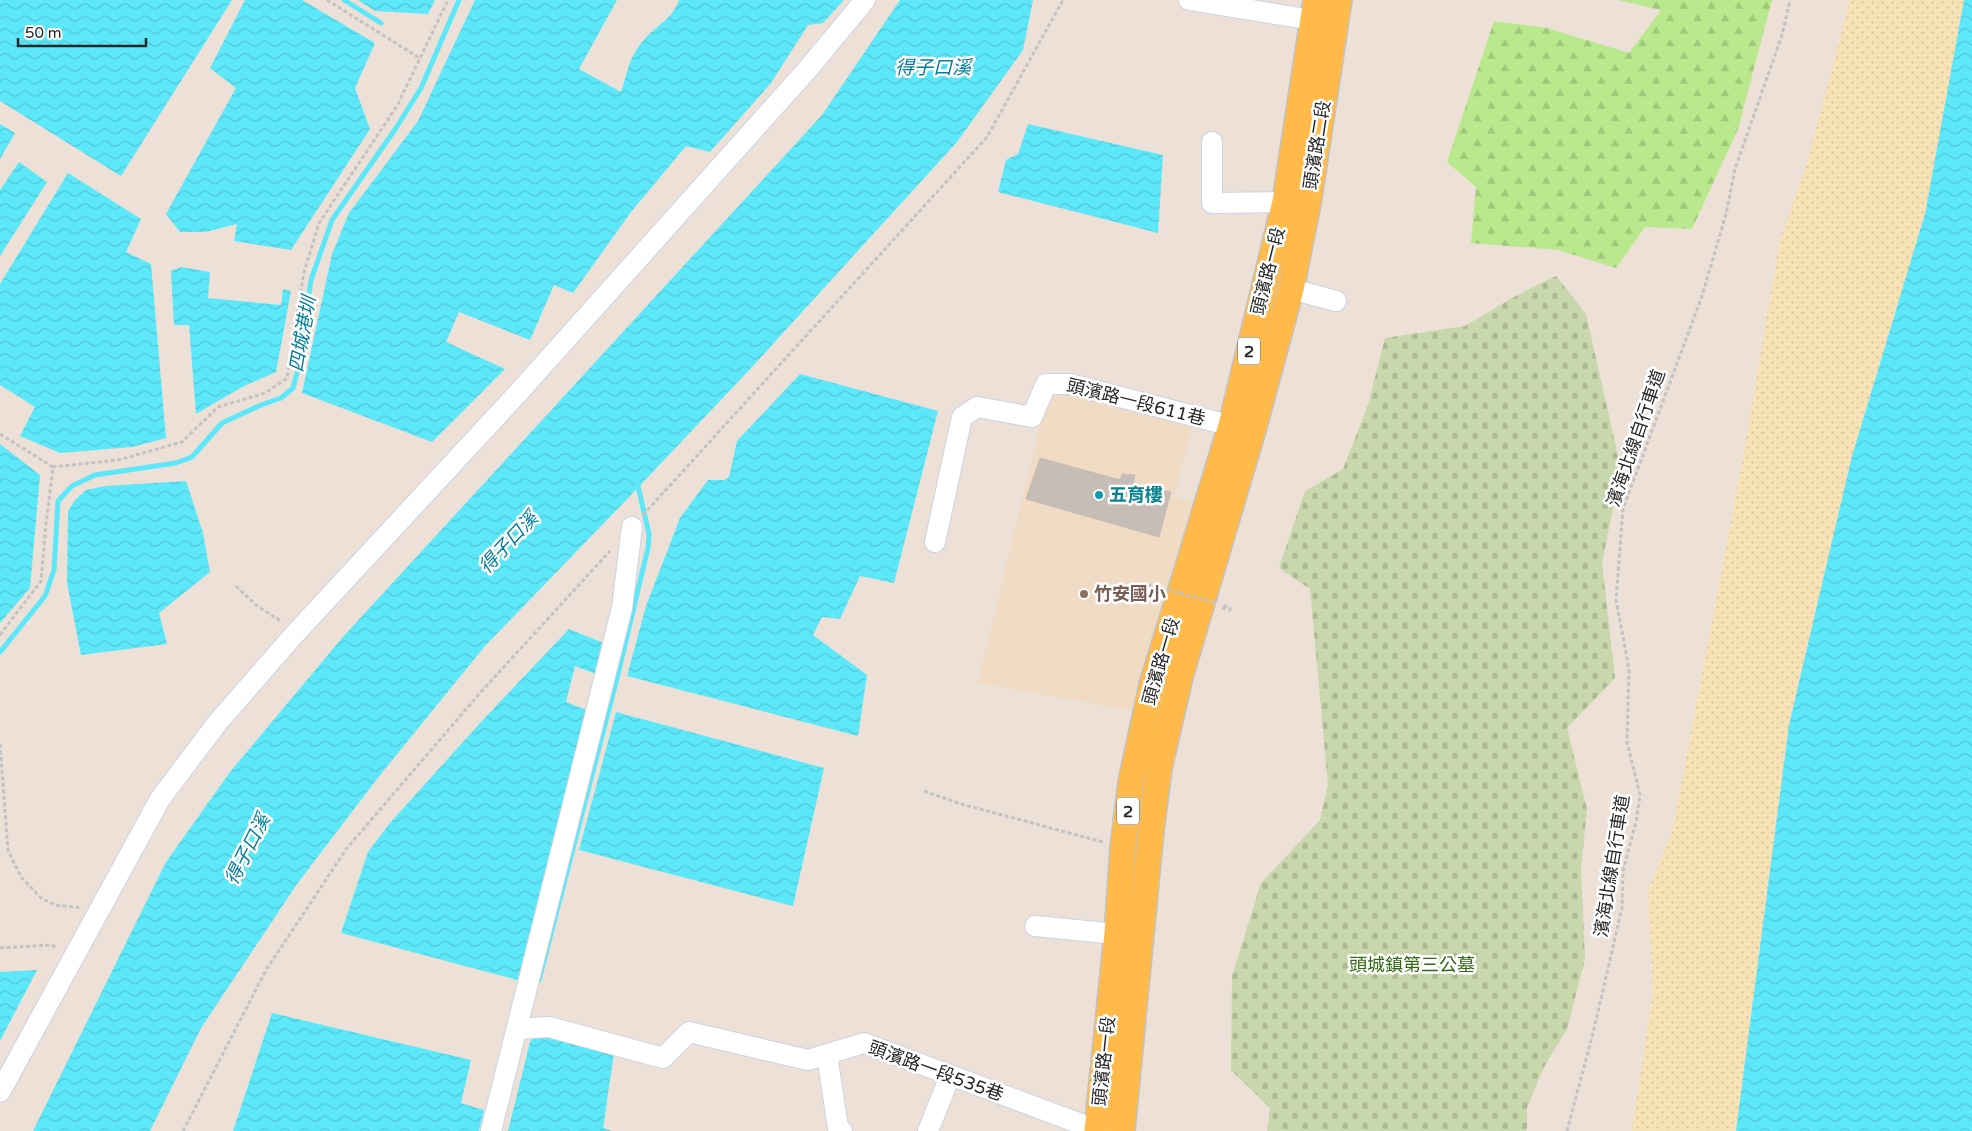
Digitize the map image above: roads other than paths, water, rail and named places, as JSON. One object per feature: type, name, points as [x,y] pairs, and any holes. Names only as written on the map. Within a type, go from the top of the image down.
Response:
[{"type":"main road","name":"頭濱路二段","points":[[1285,202],[1326,11]]},
{"type":"main road","name":"頭濱路二段","points":[[1291,288],[1308,204],[1326,11]]},
{"type":"main road","name":"頭濱路一段","points":[[1242,428],[1285,202]]},
{"type":"main road","name":"頭濱路一段","points":[[1098,1131],[1117,934],[1123,848],[1131,782],[1152,685],[1203,556],[1242,428],[1291,288]]},
{"type":"main road","name":"頭濱路一段","points":[[1122,1131],[1151,831],[1159,768],[1180,677],[1203,556]]},
{"type":"lane","points":[[0,1092],[160,799],[218,722],[293,636],[519,392],[807,70],[865,0]]},
{"type":"lane","points":[[1189,0],[1326,11]]},
{"type":"lane","points":[[1212,142],[1212,203],[1285,202]]},
{"type":"lane","points":[[1291,288],[1336,302]]},
{"type":"lane","name":"頭濱路一段611巷","points":[[935,542],[962,416],[977,407],[1032,417],[1046,384],[1070,384],[1242,428]]},
{"type":"lane","points":[[491,1131],[518,1030],[622,608],[632,527]]},
{"type":"lane","points":[[1035,926],[1117,934]]},
{"type":"lane","name":"頭濱路一段535巷","points":[[518,1030],[549,1027],[663,1058],[688,1032],[808,1060],[864,1043],[1098,1131]]},
{"type":"lane","points":[[827,1054],[838,1128],[842,1131]]},
{"type":"lane","points":[[928,1131],[950,1076]]},
{"type":"water","points":[[0,0],[232,0],[121,176],[0,101]]},
{"type":"water","points":[[245,0],[302,0],[375,43],[355,88],[370,129],[291,250],[234,241],[237,224],[206,232],[180,232],[166,214],[236,88],[210,68]]},
{"type":"water","points":[[358,0],[435,0],[428,14],[375,11]]},
{"type":"water","points":[[475,0],[617,0],[579,69],[621,92],[634,54],[648,36],[673,12],[679,0],[844,0],[823,23],[808,25],[771,83],[710,152],[686,146],[631,212],[573,293],[554,285],[530,340],[459,312],[446,342],[505,369],[432,442],[302,393],[332,254],[349,213],[418,121]]},
{"type":"water","name":"得子口溪","points":[[900,0],[1033,0],[1023,50],[957,142],[752,367],[485,646],[380,775],[297,884],[201,1028],[150,1131],[33,1131],[166,862],[230,772],[342,638],[822,115]]},
{"type":"water","points":[[1964,0],[1972,0],[1972,1131],[1736,1131],[1789,725],[1852,456],[1925,214]]},
{"type":"water","points":[[0,124],[15,133],[0,159]]},
{"type":"water","points":[[1028,124],[1163,155],[1158,233],[998,192],[1006,160],[1018,154]]},
{"type":"water","points":[[19,162],[47,182],[0,256],[0,190]]},
{"type":"water","points":[[68,173],[141,219],[126,252],[151,264],[166,438],[132,447],[60,453],[20,436],[35,407],[0,385],[0,284]]},
{"type":"water","points":[[181,267],[210,272],[208,298],[281,305],[283,289],[291,291],[276,372],[244,386],[196,414],[189,325],[174,325],[171,271]]},
{"type":"water","points":[[800,374],[938,411],[894,583],[860,576],[840,619],[822,617],[813,635],[867,675],[858,736],[627,676],[646,606],[680,518],[708,480],[725,480],[729,477],[737,441]]},
{"type":"water","points":[[0,444],[40,475],[30,588],[0,623]]},
{"type":"water","points":[[186,481],[203,533],[210,572],[159,613],[167,644],[81,655],[67,583],[68,511],[75,500],[86,490],[106,486]]},
{"type":"water","points":[[569,629],[606,644],[596,674],[575,666],[566,702],[587,710],[521,981],[341,933],[368,852],[389,824],[481,722]]},
{"type":"water","points":[[616,712],[824,768],[793,906],[579,850]]},
{"type":"water","points":[[37,970],[0,1041],[0,972]]},
{"type":"water","points":[[272,1013],[471,1060],[461,1103],[484,1110],[479,1131],[233,1131]]},
{"type":"water","points":[[536,1034],[614,1053],[603,1128],[612,1131],[508,1131],[530,1042]]},
{"type":"waterway","points":[[344,0],[381,23]]},
{"type":"waterway","name":"四城港圳","points":[[0,652],[45,596],[54,570],[58,501],[72,486],[95,475],[176,463],[192,457],[222,423],[281,398],[293,388],[298,369],[311,280],[332,220],[396,128],[421,88],[459,0]]},
{"type":"waterway","points":[[539,980],[617,678],[648,548],[649,534],[637,482]]},
{"type":"place","name":"五育樓","points":[[1099,495]]},
{"type":"place","name":"竹安國小","points":[[1084,594]]},
{"type":"park label","name":"頭城鎮第三公墓","points":[[1412,965]]}]
